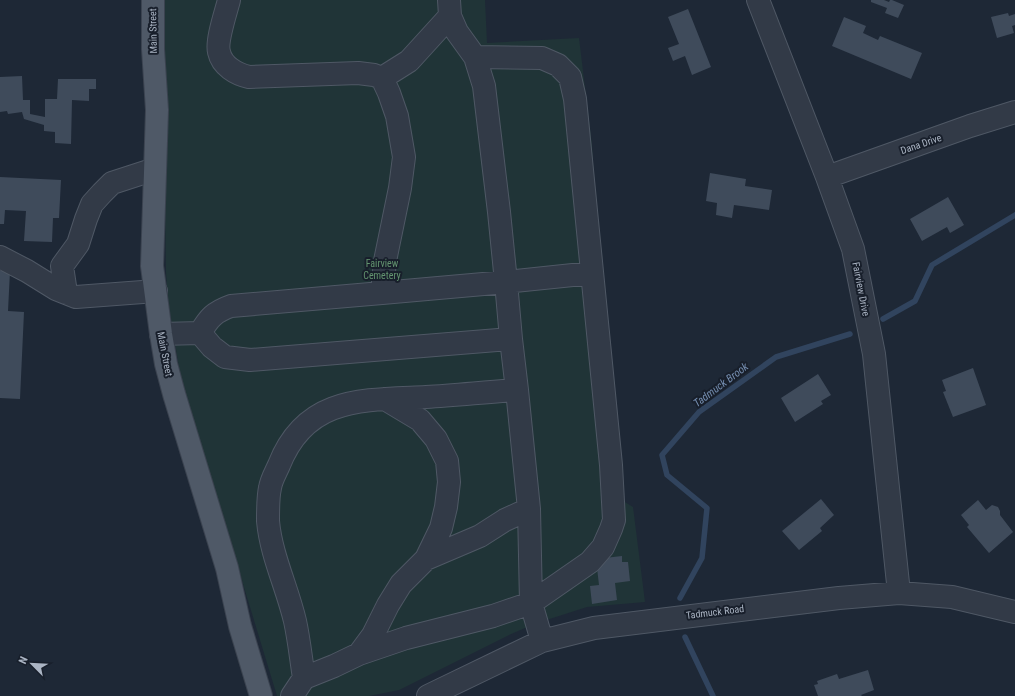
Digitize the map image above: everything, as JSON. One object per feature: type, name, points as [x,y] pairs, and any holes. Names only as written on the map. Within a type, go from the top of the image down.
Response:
[{"type":"main road","name":"Main Street","points":[[153,0],[153,49],[157,110],[152,266],[161,334],[166,364],[174,394],[227,568],[240,626],[261,696]]},
{"type":"street","points":[[229,0],[220,35],[219,52],[225,64],[238,74],[249,77],[358,73],[374,75],[382,78],[397,116],[404,157],[400,188],[385,261],[382,293]]},
{"type":"street","name":"Fairview Drive","points":[[758,0],[827,177],[853,249],[874,354],[899,593]]},
{"type":"street","points":[[382,78],[409,61],[450,8]]},
{"type":"street","points":[[450,8],[457,32],[475,57],[484,86],[499,212],[529,509],[531,602],[542,641]]},
{"type":"street","points":[[292,696],[304,678],[359,654],[406,638],[493,616],[531,602],[590,562],[603,546],[614,520],[611,465],[575,99],[570,77],[558,65],[542,58],[475,57]]},
{"type":"street","name":"Dana Drive","points":[[827,177],[1015,112]]},
{"type":"street","points":[[66,293],[62,266],[78,244],[92,204],[112,183],[155,170]]},
{"type":"street","points":[[0,257],[27,271],[56,289],[76,297],[156,291]]},
{"type":"street","points":[[200,334],[206,323],[218,311],[231,306],[592,273]]},
{"type":"street","points":[[161,334],[200,334],[212,347],[225,357],[250,360],[511,339]]},
{"type":"street","points":[[304,678],[295,621],[276,559],[268,521],[270,487],[283,455],[294,437],[309,420],[334,407],[355,401],[517,390]]},
{"type":"street","points":[[359,654],[373,635],[388,605],[401,584],[426,559],[441,528],[446,508],[449,482],[447,461],[436,438],[420,420],[385,399]]},
{"type":"street","points":[[426,559],[480,536],[505,520],[529,509]]},
{"type":"street","name":"Tadmuck Road","points":[[428,696],[542,641],[594,628],[839,598],[899,593],[952,597],[1015,612]]},
{"type":"green space","name":"Fairview Cemetery","points":[[162,0],[485,0],[487,43],[579,38],[592,145],[600,298],[615,496],[633,507],[645,602],[587,607],[534,624],[399,690],[369,696],[277,696],[184,398],[168,301],[166,272]]},
{"type":"building","points":[[871,0],[884,0],[889,2],[892,0],[904,5],[898,18],[885,13],[887,8],[871,2]]},
{"type":"building","points":[[688,9],[711,67],[692,75],[685,56],[673,61],[668,48],[679,44],[668,17]]},
{"type":"building","points":[[1008,13],[1009,16],[1015,14],[1015,25],[1012,26],[1014,33],[997,38],[991,17]]},
{"type":"building","points":[[844,17],[866,26],[863,33],[878,40],[880,36],[922,53],[911,79],[832,46]]},
{"type":"building","points":[[22,76],[23,100],[30,100],[30,114],[45,117],[45,99],[57,99],[58,79],[96,79],[96,89],[89,89],[89,101],[72,100],[71,144],[55,143],[55,132],[44,131],[44,125],[24,119],[22,112],[8,114],[7,111],[0,112],[0,77]]},
{"type":"building","points":[[710,173],[746,179],[745,186],[772,190],[769,210],[734,205],[732,218],[716,215],[717,203],[706,201]]},
{"type":"building","points":[[0,177],[61,180],[59,218],[53,218],[52,242],[24,241],[26,211],[5,210],[4,224],[0,224]]},
{"type":"building","points":[[948,197],[964,225],[950,233],[947,227],[922,241],[910,219]]},
{"type":"building","points":[[0,271],[10,271],[8,311],[24,312],[20,399],[0,398]]},
{"type":"building","points":[[973,368],[986,405],[953,417],[943,392],[946,391],[942,380]]},
{"type":"building","points":[[818,374],[831,395],[821,401],[823,404],[795,422],[781,398]]},
{"type":"building","points":[[821,499],[834,515],[820,528],[822,531],[799,550],[782,531]]},
{"type":"building","points":[[978,500],[986,510],[992,505],[998,507],[1000,515],[1013,532],[989,553],[967,527],[969,525],[961,515]]},
{"type":"building","points":[[622,556],[622,562],[628,562],[630,581],[615,583],[617,600],[592,604],[590,586],[599,585],[596,559]]},
{"type":"building","points":[[868,670],[874,690],[861,695],[862,696],[818,696],[814,685],[818,684],[817,681],[837,674],[839,679]]},
{"type":"waterway","name":"Tadmuck Brook","points":[[883,319],[915,301],[932,265],[1015,215]]},
{"type":"waterway","name":"Tadmuck Brook","points":[[680,598],[702,558],[707,508],[667,475],[662,455],[699,412],[776,357],[850,334]]},
{"type":"waterway","name":"Tadmuck Brook","points":[[685,637],[713,696]]}]
